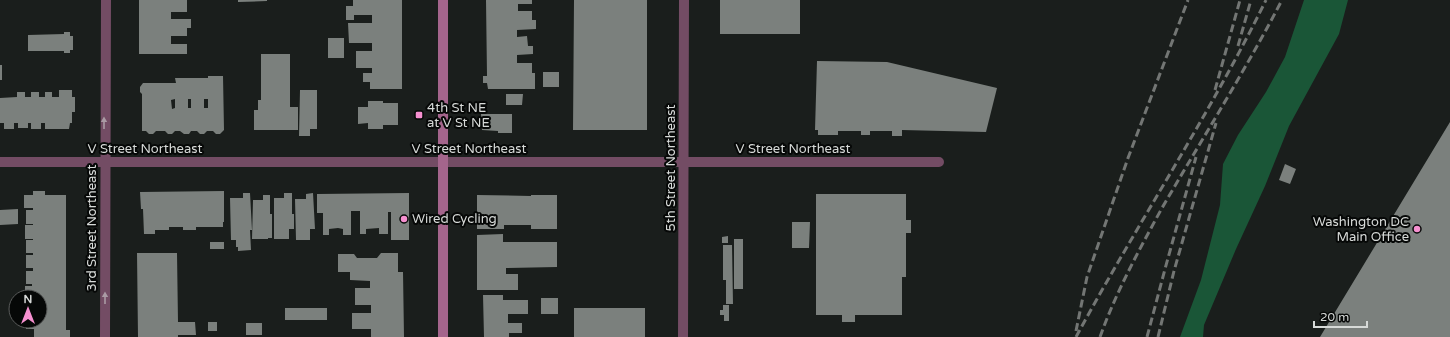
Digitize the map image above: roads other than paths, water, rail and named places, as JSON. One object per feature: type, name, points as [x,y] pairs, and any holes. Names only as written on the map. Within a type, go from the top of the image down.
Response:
[{"type":"street","name":"3rd Street Northeast","points":[[105,337],[106,0]]},
{"type":"street","points":[[443,0],[443,337]]},
{"type":"street","name":"5th Street Northeast","points":[[683,337],[684,0]]},
{"type":"street","name":"V Street Northeast","points":[[0,162],[938,162]]},
{"type":"railway","points":[[1076,331],[1087,277],[1128,158],[1188,0]]},
{"type":"railway","points":[[1215,90],[1240,0]]},
{"type":"railway","points":[[1238,46],[1251,0]]},
{"type":"railway","points":[[1076,337],[1123,253],[1221,86],[1266,0]]},
{"type":"railway","points":[[1100,337],[1128,271],[1162,208],[1223,105],[1282,0]]},
{"type":"railway","points":[[1158,337],[1174,271],[1216,123]]},
{"type":"railway","points":[[1147,337],[1196,157]]},
{"type":"place","name":"4th St NE at V St NE","points":[[419,115]]},
{"type":"place","name":"Wired Cycling","points":[[404,219]]},
{"type":"place","name":"Washington DC Main Office","points":[[1417,229]]}]
